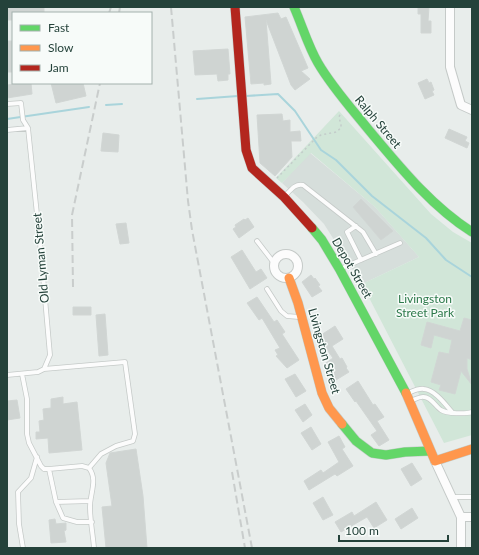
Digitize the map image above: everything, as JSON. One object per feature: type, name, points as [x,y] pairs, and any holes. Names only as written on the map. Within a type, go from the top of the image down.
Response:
[{"type":"street","name":"Depot Street","points":[[235,7],[246,150],[249,162],[252,168],[284,197],[309,224],[322,240],[340,270],[408,398],[430,451],[461,516],[461,548]]},
{"type":"street","name":"Ralph Street","points":[[294,7],[318,62],[344,100],[392,157],[438,206],[472,232]]},
{"type":"street","points":[[450,7],[450,67],[461,105],[472,110]]},
{"type":"street","points":[[286,254],[291,255],[298,264],[295,274],[289,278],[280,277],[276,273],[274,263],[276,258],[286,254]]},
{"type":"street","name":"Livingston Street","points":[[289,278],[302,317],[322,393],[329,408],[356,441],[372,453],[378,455],[430,451]]},
{"type":"street","points":[[435,461],[472,450]]},
{"type":"street","points":[[461,516],[472,517]]},
{"type":"lane","points":[[7,104],[21,103],[23,120],[28,128],[7,130]]},
{"type":"lane","name":"Old Lyman Street","points":[[28,128],[50,355],[44,369]]},
{"type":"lane","points":[[284,197],[296,185],[303,185],[367,236],[376,254]]},
{"type":"lane","points":[[356,226],[347,232],[362,260]]},
{"type":"lane","points":[[257,241],[274,263]]},
{"type":"lane","points":[[340,270],[400,243]]},
{"type":"lane","points":[[268,289],[281,311],[287,316],[302,317]]},
{"type":"lane","points":[[7,375],[38,372],[44,369],[125,362],[129,381],[135,434],[133,441],[116,446],[101,454],[89,468]]},
{"type":"lane","points":[[22,374],[27,399],[27,434],[29,443],[44,469],[82,466],[89,468],[93,473],[94,479],[90,501],[94,548]]},
{"type":"lane","points":[[408,398],[423,389],[430,390],[452,412]]},
{"type":"lane","points":[[408,398],[422,396],[427,397],[443,412],[472,412]]},
{"type":"lane","points":[[23,548],[19,524],[18,492],[31,478],[36,457]]},
{"type":"lane","points":[[49,469],[56,502],[63,518],[77,522],[92,522]]},
{"type":"lane","points":[[452,497],[472,497]]},
{"type":"lane","points":[[56,502],[90,501]]},
{"type":"path","points":[[276,179],[316,138],[339,130],[341,125],[340,114],[345,108]]},
{"type":"shaded area","points":[[310,153],[375,207],[419,257],[362,284],[324,224],[282,183]]},
{"type":"green space","name":"Livingston Street Park","points":[[339,111],[431,214],[453,232],[472,243],[472,435],[444,443],[362,284],[419,257],[375,207],[311,153],[282,183],[276,178]]},
{"type":"building","points":[[7,7],[44,7],[44,12],[12,12],[12,20],[7,20]]},
{"type":"building","points":[[418,7],[429,7],[428,21],[431,21],[431,33],[421,33],[421,14],[418,14]]},
{"type":"building","points":[[278,13],[281,19],[286,17],[308,68],[301,71],[310,79],[295,90],[291,85],[266,20],[271,84],[251,84],[245,17]]},
{"type":"building","points":[[7,41],[12,41],[12,72],[7,72]]},
{"type":"building","points":[[228,49],[230,74],[228,74],[228,80],[218,81],[217,74],[195,75],[193,51]]},
{"type":"building","points":[[427,79],[429,83],[431,82],[434,95],[425,99],[418,83]]},
{"type":"building","points":[[31,84],[32,94],[7,98],[7,85]]},
{"type":"building","points":[[51,84],[83,84],[86,96],[56,103]]},
{"type":"building","points":[[282,114],[283,121],[290,120],[290,132],[300,131],[301,141],[291,141],[292,157],[275,176],[260,163],[257,115]]},
{"type":"building","points":[[449,129],[467,137],[465,141],[469,143],[467,148],[445,138]]},
{"type":"building","points":[[103,133],[119,135],[118,152],[101,151]]},
{"type":"building","points":[[361,199],[393,231],[381,240],[353,207]]},
{"type":"building","points":[[248,218],[254,227],[239,238],[233,229],[236,227],[235,225]]},
{"type":"building","points":[[126,223],[129,243],[120,244],[116,224]]},
{"type":"building","points":[[242,250],[256,272],[261,269],[267,278],[250,289],[231,257]]},
{"type":"building","points":[[311,275],[320,285],[318,286],[322,291],[312,297],[302,282]]},
{"type":"building","points":[[257,297],[274,322],[277,320],[285,332],[282,334],[299,360],[287,368],[276,356],[278,355],[275,350],[280,348],[262,318],[259,320],[247,303]]},
{"type":"building","points":[[73,307],[91,307],[91,315],[73,315]]},
{"type":"building","points":[[105,314],[108,355],[99,356],[96,315]]},
{"type":"building","points":[[464,318],[472,320],[472,360],[467,358],[467,369],[472,385],[461,371],[455,394],[439,390],[441,385],[431,382],[439,352],[449,354],[452,340],[434,335],[431,348],[421,345],[427,322],[460,331]]},
{"type":"building","points":[[335,326],[343,339],[332,346],[340,359],[342,358],[349,372],[336,380],[326,363],[333,358],[318,337]]},
{"type":"building","points":[[295,374],[306,391],[296,397],[285,379]]},
{"type":"building","points":[[358,381],[373,405],[375,404],[384,417],[377,421],[389,440],[379,446],[371,435],[377,431],[346,389]]},
{"type":"building","points":[[63,397],[63,404],[77,402],[82,450],[49,453],[48,438],[36,439],[36,432],[40,432],[39,421],[44,420],[43,409],[51,408],[51,399]]},
{"type":"building","points":[[17,400],[20,418],[7,420],[7,401]]},
{"type":"building","points":[[305,404],[312,415],[303,422],[295,410]]},
{"type":"building","points":[[311,427],[321,444],[312,450],[301,433]]},
{"type":"building","points":[[339,436],[345,447],[342,449],[353,466],[337,476],[335,474],[309,490],[304,481],[321,470],[323,473],[339,462],[328,442]]},
{"type":"building","points":[[136,449],[143,496],[147,548],[106,548],[102,507],[112,506],[106,463],[110,453]]},
{"type":"building","points":[[412,463],[422,479],[411,486],[401,469]]},
{"type":"building","points":[[323,497],[333,515],[323,520],[313,503]]},
{"type":"building","points":[[376,502],[387,520],[374,528],[367,517],[341,532],[335,522],[352,512],[354,516]]},
{"type":"building","points":[[412,508],[418,518],[401,529],[395,519]]},
{"type":"building","points":[[55,519],[56,524],[66,523],[66,530],[64,531],[66,542],[51,543],[49,520]]},
{"type":"waterway","points":[[246,96],[278,94],[295,111],[321,150],[336,160],[372,196],[426,238],[446,260],[472,277]]},
{"type":"waterway","points":[[197,99],[238,96]]},
{"type":"waterway","points":[[106,105],[122,104]]},
{"type":"waterway","points":[[7,119],[89,107]]},
{"type":"railway","points":[[109,12],[111,7]]},
{"type":"railway","points":[[119,12],[120,7]]},
{"type":"railway","points":[[171,7],[188,201],[192,230],[252,548]]},
{"type":"railway","points":[[73,287],[72,215],[100,84]]},
{"type":"railway","points":[[232,472],[245,548]]},
{"type":"traffic: fast","points":[[294,7],[314,56],[323,72],[342,97],[416,185],[457,222],[472,232]]},
{"type":"traffic: fast","points":[[312,228],[322,240],[340,270],[406,393]]},
{"type":"traffic: fast","points":[[342,424],[356,441],[372,453],[386,455],[405,452],[430,451]]},
{"type":"traffic: slow","points":[[289,278],[298,303],[322,393],[329,408],[342,424]]},
{"type":"traffic: slow","points":[[406,393],[435,461],[472,449]]},
{"type":"traffic: jam","points":[[235,7],[246,150],[252,168],[284,197],[312,228]]}]
